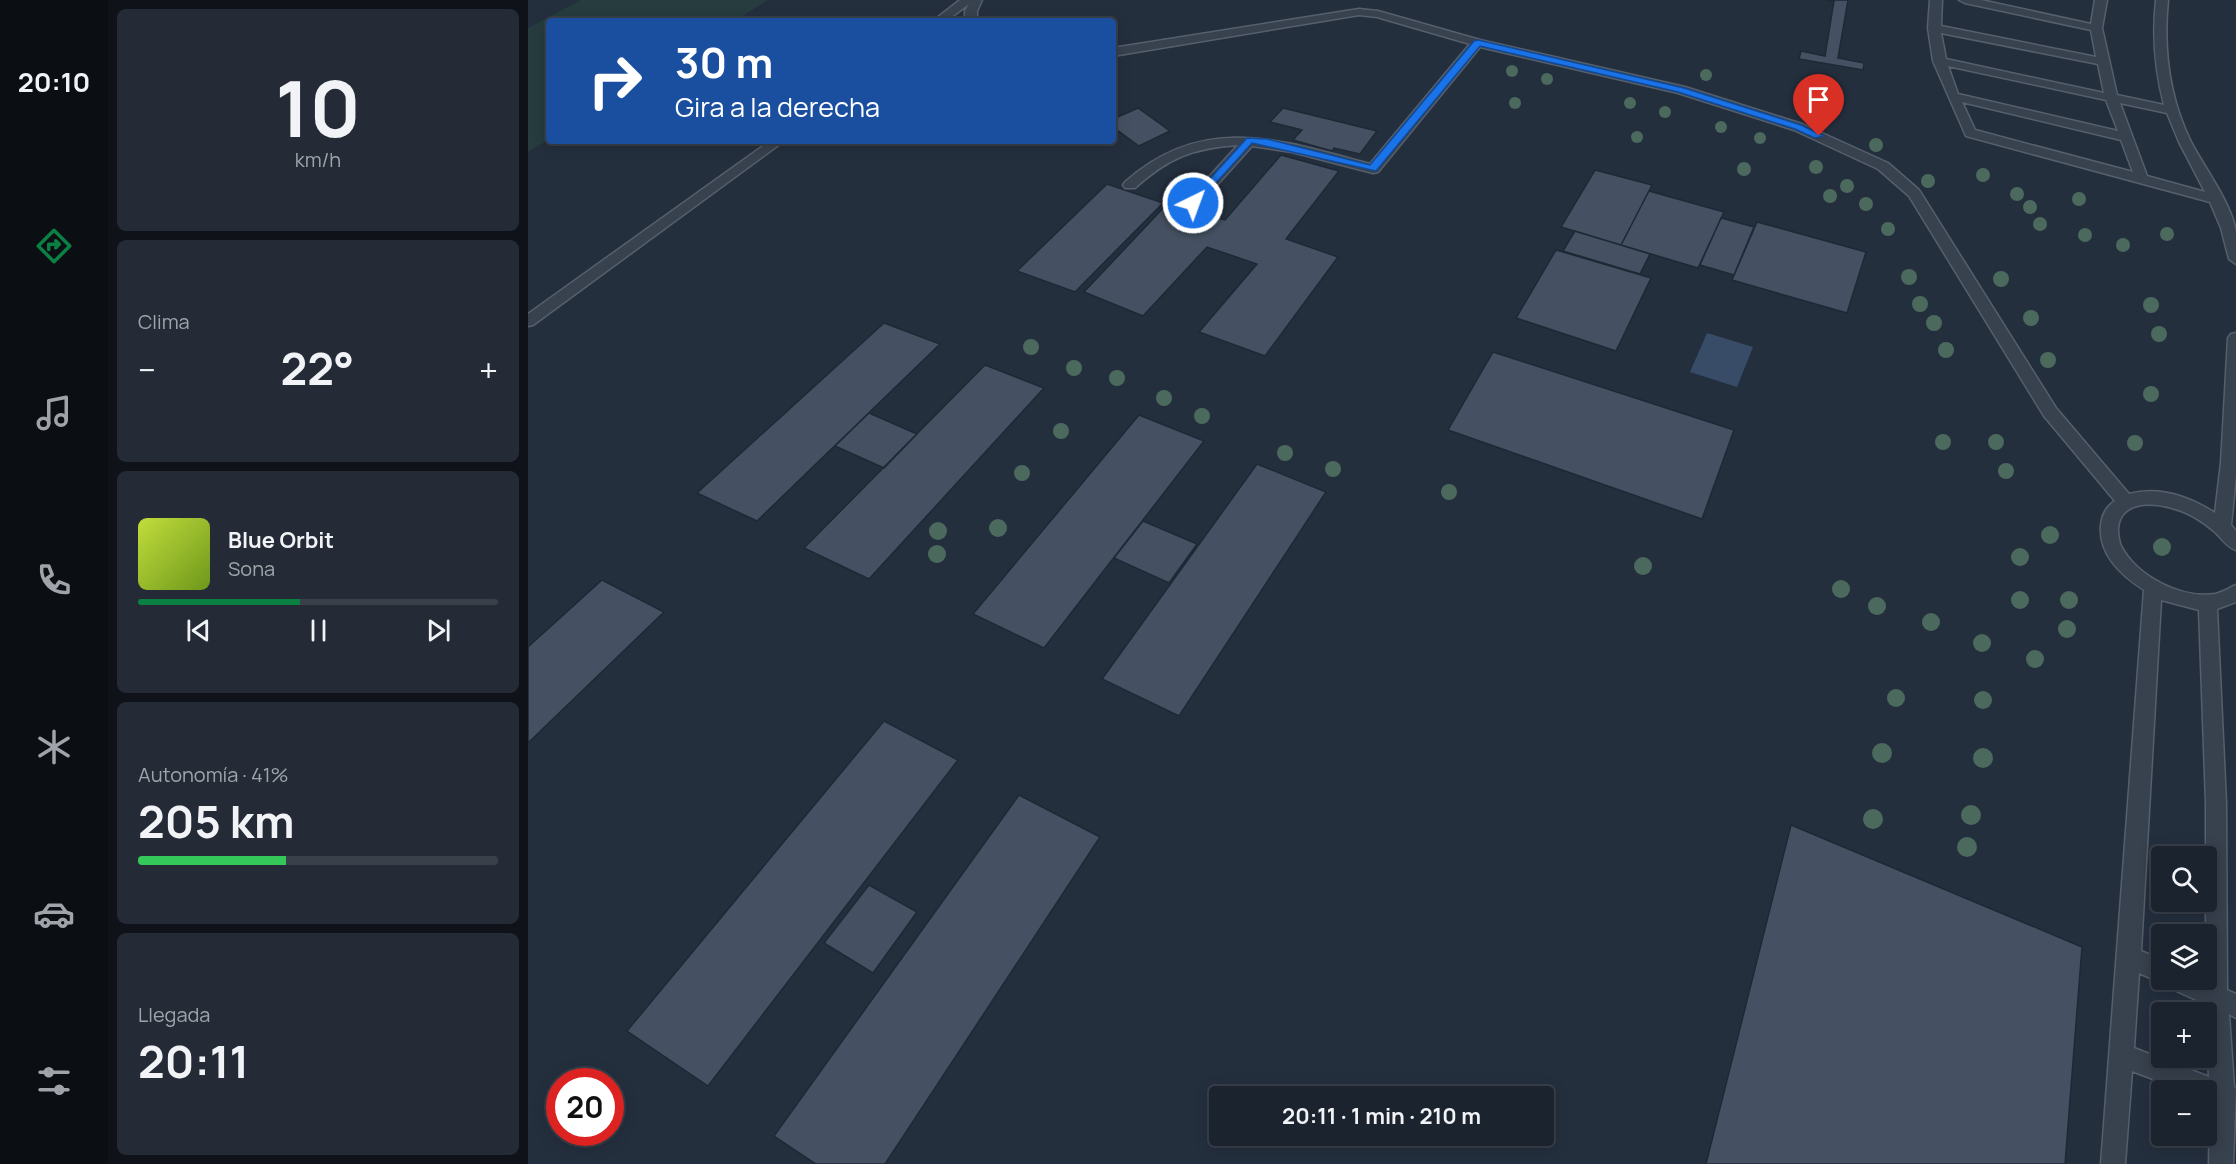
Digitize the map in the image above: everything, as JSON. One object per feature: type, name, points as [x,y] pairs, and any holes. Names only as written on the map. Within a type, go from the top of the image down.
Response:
[{"type":"lane","points":[[943,18],[967,0]]},
{"type":"lane","points":[[970,18],[976,0]]},
{"type":"lane","points":[[1936,0],[1934,28],[1939,61],[1970,133],[2216,199]]},
{"type":"lane","points":[[1965,0],[2096,28]]},
{"type":"lane","points":[[2101,0],[2096,28],[2103,62],[2112,99],[2142,180]]},
{"type":"lane","points":[[2162,0],[2159,52],[2166,88],[2184,140],[2230,230],[2236,259]]},
{"type":"lane","points":[[1116,52],[1359,12],[1393,17],[1478,43],[1681,90],[1798,127],[1883,166],[1914,193],[2050,412],[2126,502]]},
{"type":"lane","points":[[1934,28],[2103,62]]},
{"type":"lane","points":[[1130,185],[1158,162],[1191,148],[1237,139],[1267,142],[1373,169],[1478,43]]},
{"type":"lane","points":[[1939,61],[2173,111]]},
{"type":"lane","points":[[1953,96],[2126,137]]},
{"type":"lane","points":[[1193,203],[1250,140]]},
{"type":"lane","points":[[528,321],[774,144]]},
{"type":"lane","points":[[2222,527],[2233,434],[2236,338]]},
{"type":"lane","points":[[2236,543],[2222,527],[2204,514],[2183,504],[2163,499],[2142,498],[2126,502],[2112,514],[2108,527],[2110,542],[2119,558],[2134,574],[2153,588],[2190,601],[2208,603],[2227,599],[2236,593]]},
{"type":"lane","points":[[2113,1164],[2153,588]]},
{"type":"lane","points":[[2208,603],[2229,1097],[2221,1164]]},
{"type":"lane","points":[[2129,957],[2151,967]]},
{"type":"lane","points":[[2201,990],[2226,1001]]},
{"type":"lane","points":[[2120,1054],[2229,1097]]},
{"type":"green space","points":[[581,0],[768,0],[740,18],[547,18]]},
{"type":"green space","points":[[546,18],[546,141],[528,152],[528,28]]},
{"type":"water","points":[[1707,333],[1753,347],[1737,387],[1690,372]]},
{"type":"building","points":[[1826,0],[1848,0],[1838,58],[1864,63],[1863,70],[1799,59],[1801,51],[1825,56],[1834,1]]},
{"type":"building","points":[[1138,108],[1170,131],[1139,146],[1116,129],[1116,118]]},
{"type":"building","points":[[1283,108],[1377,131],[1360,154],[1334,148],[1332,151],[1293,140],[1302,130],[1270,122]]},
{"type":"building","points":[[1281,155],[1339,171],[1286,239],[1338,257],[1265,356],[1199,332],[1257,264],[1207,247],[1143,316],[1084,292],[1168,203],[1225,220]]},
{"type":"building","points":[[1595,170],[1652,185],[1621,245],[1561,227]]},
{"type":"building","points":[[1107,184],[1163,203],[1075,292],[1017,271]]},
{"type":"building","points":[[1649,191],[1724,212],[1698,268],[1621,245]]},
{"type":"building","points":[[1721,218],[1754,227],[1734,275],[1700,265]]},
{"type":"building","points":[[1757,222],[1866,252],[1847,313],[1732,280]]},
{"type":"building","points":[[1575,231],[1650,254],[1640,274],[1563,251]]},
{"type":"building","points":[[1556,250],[1651,278],[1616,351],[1516,318]]},
{"type":"building","points":[[884,323],[940,344],[757,521],[697,493]]},
{"type":"building","points":[[1493,352],[1734,430],[1702,519],[1448,430]]},
{"type":"building","points":[[985,365],[1044,388],[869,579],[804,548]]},
{"type":"building","points":[[869,413],[917,434],[884,468],[835,446]]},
{"type":"building","points":[[1139,415],[1204,441],[1044,648],[973,614]]},
{"type":"building","points":[[1257,464],[1326,492],[1179,716],[1102,679]]},
{"type":"building","points":[[1143,521],[1197,544],[1169,583],[1114,558]]},
{"type":"building","points":[[602,580],[664,612],[528,743],[528,647]]},
{"type":"building","points":[[884,721],[958,760],[708,1086],[627,1031]]},
{"type":"building","points":[[1019,795],[1100,837],[885,1164],[816,1164],[774,1136]]},
{"type":"building","points":[[1791,825],[2082,947],[2065,1164],[1706,1164]]},
{"type":"building","points":[[869,885],[917,912],[873,973],[824,943]]},
{"type":"route","points":[[1193,203],[1250,140],[1267,142],[1373,169],[1402,131],[1478,43],[1681,90],[1798,127],[1819,136]]}]
